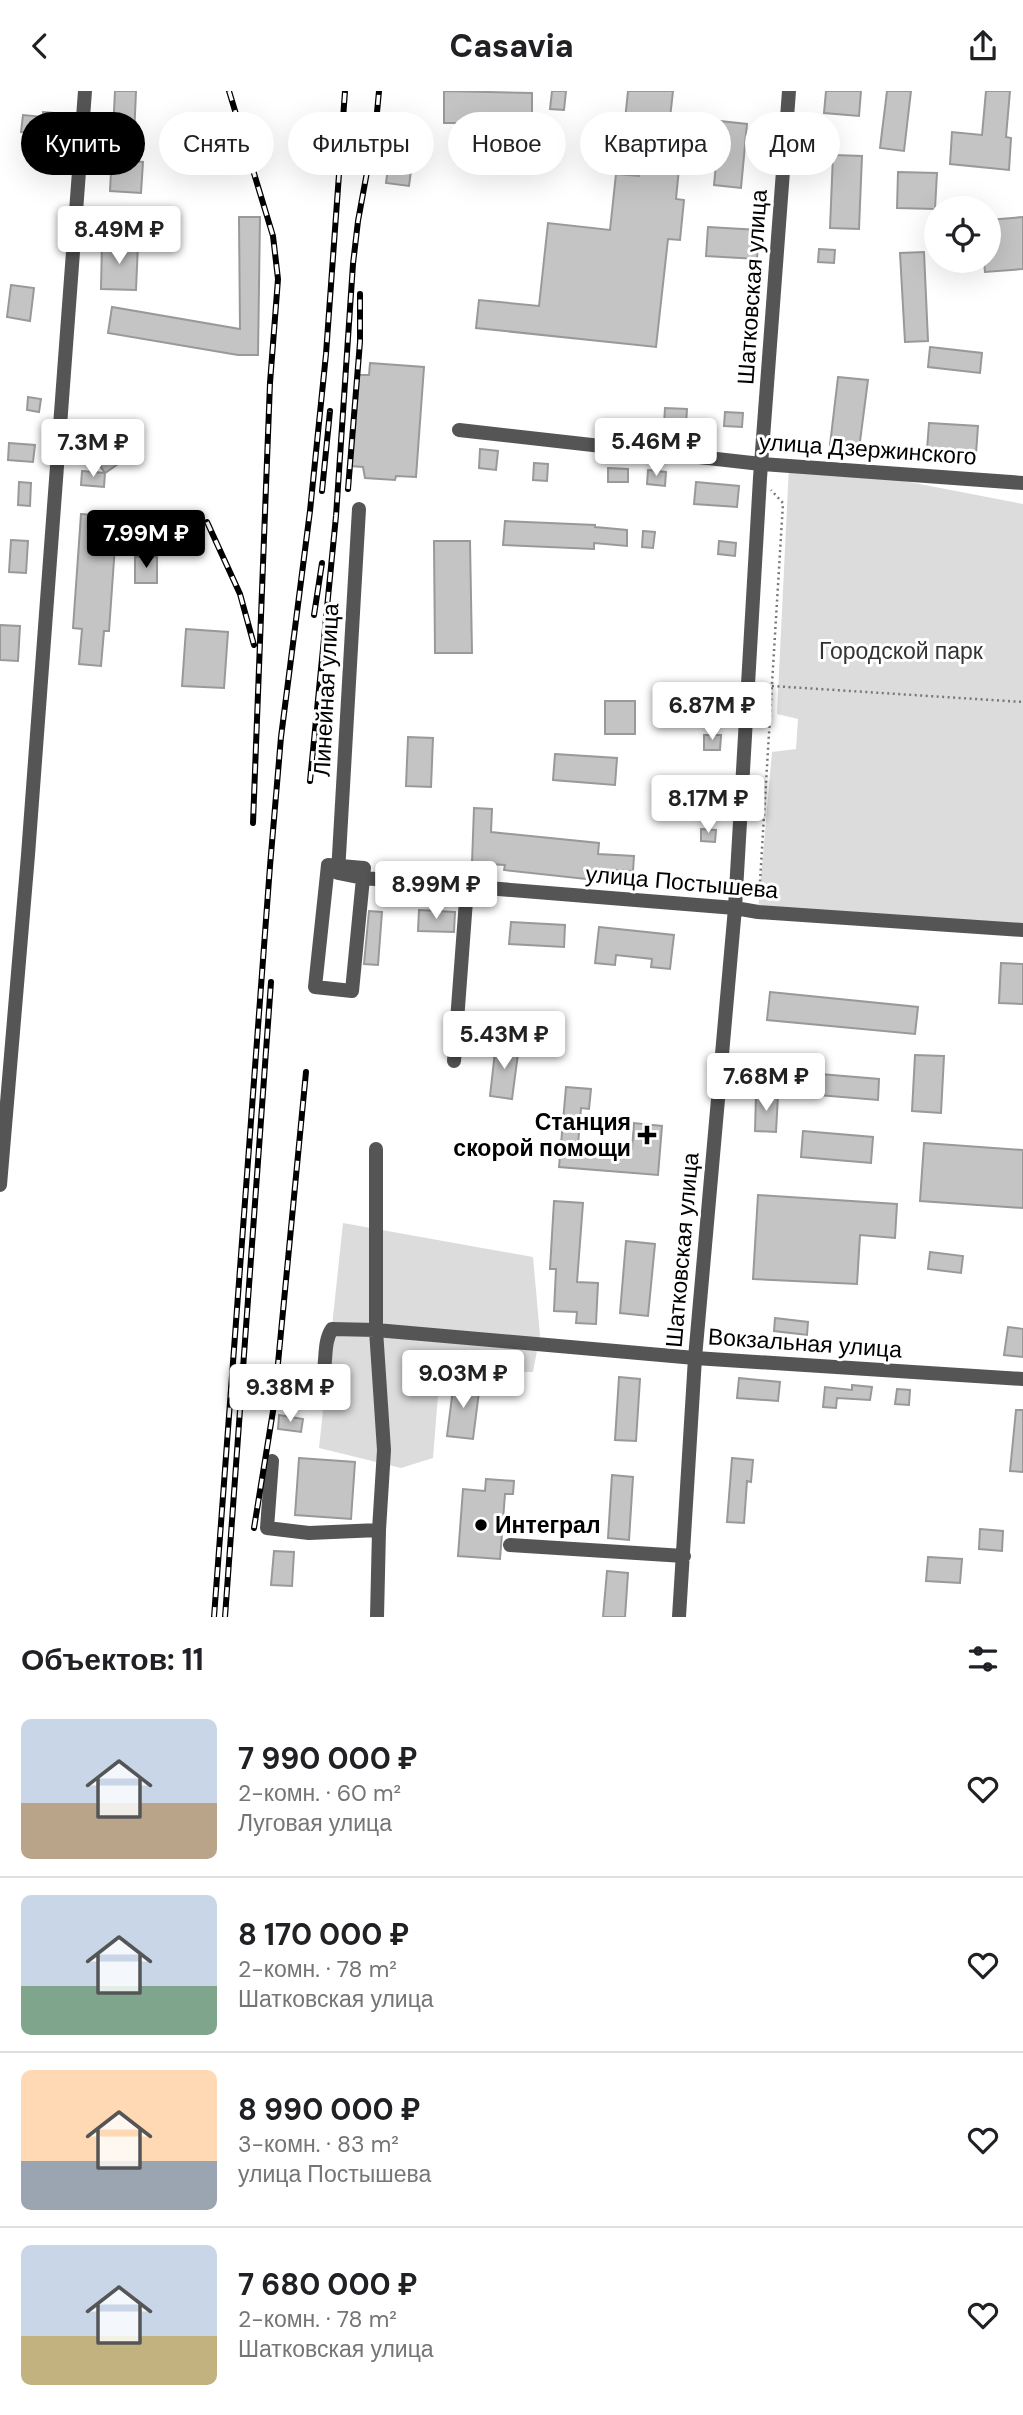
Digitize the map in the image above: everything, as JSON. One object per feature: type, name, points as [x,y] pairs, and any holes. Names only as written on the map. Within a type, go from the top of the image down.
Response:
[{"type":"street","points":[[0,1185],[85,91]]},
{"type":"street","name":"Шатковская улица","points":[[679,1617],[695,1359],[735,908],[761,471],[789,91]]},
{"type":"street","name":"улица Дзержинского","points":[[459,430],[761,471],[1023,482]]},
{"type":"street","name":"Линейная улица","points":[[339,870],[359,509]]},
{"type":"street","points":[[339,870],[328,865],[315,987],[352,991],[363,878]]},
{"type":"street","name":"улица Постышева","points":[[339,870],[363,878],[758,912],[1023,930]]},
{"type":"street","points":[[454,1061],[467,887]]},
{"type":"street","points":[[376,1149],[376,1329],[384,1450],[377,1617]]},
{"type":"street","name":"Вокзальная улица","points":[[310,1380],[321,1382],[325,1371],[327,1337],[332,1329],[376,1329],[695,1359],[1023,1379]]},
{"type":"street","points":[[272,1461],[267,1528],[309,1533],[379,1530]]},
{"type":"street","points":[[510,1545],[684,1556]]},
{"type":"path","points":[[758,912],[783,503],[761,471]]},
{"type":"path","points":[[772,686],[1023,702]]},
{"type":"green space","name":"Городской парк","points":[[789,466],[847,470],[1023,504],[1023,930],[758,912],[772,752],[796,749],[798,719],[777,714]]},
{"type":"green space","points":[[343,1223],[533,1257],[540,1335],[533,1372],[440,1370],[433,1458],[401,1468],[319,1448]]},
{"type":"building","points":[[115,91],[136,91],[135,112],[114,112]]},
{"type":"building","points":[[444,91],[532,93],[532,112],[448,112],[448,123],[444,123]]},
{"type":"building","points":[[552,91],[566,91],[564,110],[550,109]]},
{"type":"building","points":[[628,91],[673,91],[671,112],[626,112]]},
{"type":"building","points":[[826,91],[861,91],[859,116],[824,112]]},
{"type":"building","points":[[887,91],[911,91],[904,151],[880,148]]},
{"type":"building","points":[[986,91],[1010,91],[1006,137],[1011,138],[1009,170],[950,164],[952,132],[982,135]]},
{"type":"building","points":[[731,122],[745,124],[741,188],[714,185],[715,175],[731,175]]},
{"type":"building","points":[[840,155],[862,156],[859,229],[830,228],[832,175],[840,175]]},
{"type":"building","points":[[898,172],[937,173],[936,196],[924,196],[924,209],[897,208]]},
{"type":"building","points":[[111,175],[142,175],[141,193],[110,191]]},
{"type":"building","points":[[387,175],[410,175],[409,186],[386,183]]},
{"type":"building","points":[[616,175],[678,175],[676,199],[684,200],[680,240],[668,239],[656,347],[476,328],[479,300],[539,306],[548,223],[610,230]]},
{"type":"building","points":[[239,217],[260,217],[258,355],[238,355],[108,333],[112,307],[240,329]]},
{"type":"building","points":[[1023,217],[1023,269],[1001,271],[1001,219]]},
{"type":"building","points":[[708,227],[759,230],[757,259],[706,256]]},
{"type":"building","points":[[102,242],[138,244],[136,290],[101,289]]},
{"type":"building","points":[[819,249],[835,250],[834,263],[818,262]]},
{"type":"building","points":[[924,252],[928,341],[905,342],[900,253]]},
{"type":"building","points":[[11,285],[34,288],[30,321],[7,317]]},
{"type":"building","points":[[930,347],[982,353],[980,373],[928,367]]},
{"type":"building","points":[[370,363],[424,367],[416,477],[396,476],[395,480],[365,478],[363,467],[351,466],[358,375],[369,375]]},
{"type":"building","points":[[838,377],[868,380],[859,449],[830,445]]},
{"type":"building","points":[[28,397],[41,399],[39,412],[27,410]]},
{"type":"building","points":[[665,408],[687,409],[686,425],[664,424]]},
{"type":"building","points":[[725,412],[743,413],[742,427],[724,426]]},
{"type":"building","points":[[929,423],[978,426],[976,454],[927,450]]},
{"type":"building","points":[[112,436],[128,457],[105,473],[90,452]]},
{"type":"building","points":[[9,443],[35,445],[33,462],[8,460]]},
{"type":"building","points":[[480,449],[498,451],[496,470],[479,468]]},
{"type":"building","points":[[534,463],[548,464],[547,481],[533,480]]},
{"type":"building","points":[[608,468],[628,469],[628,482],[608,482]]},
{"type":"building","points":[[648,470],[666,472],[665,486],[647,484]]},
{"type":"building","points":[[82,471],[105,473],[104,487],[81,485]]},
{"type":"building","points":[[19,482],[31,483],[30,506],[18,505]]},
{"type":"building","points":[[696,482],[739,486],[737,507],[694,504]]},
{"type":"building","points":[[81,514],[117,517],[109,631],[104,631],[101,666],[79,664],[82,629],[73,628]]},
{"type":"building","points":[[505,521],[595,525],[627,530],[627,546],[594,543],[594,549],[503,545]]},
{"type":"building","points":[[643,531],[655,532],[653,548],[642,547]]},
{"type":"building","points":[[11,540],[28,541],[26,573],[9,572]]},
{"type":"building","points":[[434,541],[470,541],[472,653],[435,653]]},
{"type":"building","points":[[719,541],[736,543],[735,556],[718,554]]},
{"type":"building","points":[[135,557],[157,557],[157,583],[135,583]]},
{"type":"building","points":[[0,625],[20,626],[18,661],[0,660]]},
{"type":"building","points":[[186,629],[228,632],[224,688],[182,686]]},
{"type":"building","points":[[708,699],[722,699],[722,712],[708,712]]},
{"type":"building","points":[[605,701],[635,701],[635,734],[605,734]]},
{"type":"building","points":[[704,735],[721,735],[720,750],[704,750]]},
{"type":"building","points":[[408,737],[433,738],[431,787],[406,786]]},
{"type":"building","points":[[555,754],[617,758],[615,785],[553,780]]},
{"type":"building","points":[[474,808],[492,809],[491,832],[599,843],[598,854],[634,856],[633,871],[596,869],[595,880],[504,870],[505,865],[472,863]]},
{"type":"building","points":[[701,829],[716,830],[715,842],[701,841]]},
{"type":"building","points":[[419,910],[455,912],[454,932],[418,931]]},
{"type":"building","points":[[369,911],[382,912],[378,965],[364,964]]},
{"type":"building","points":[[511,922],[565,925],[564,947],[509,944]]},
{"type":"building","points":[[599,927],[674,935],[670,969],[651,967],[652,959],[616,955],[615,965],[595,963]]},
{"type":"building","points":[[1001,963],[1023,964],[1023,1004],[999,1003]]},
{"type":"building","points":[[770,992],[918,1007],[915,1034],[767,1020]]},
{"type":"building","points":[[496,1043],[519,1046],[512,1099],[490,1096]]},
{"type":"building","points":[[915,1055],[944,1056],[941,1113],[912,1111]]},
{"type":"building","points":[[762,1060],[781,1060],[781,1074],[762,1074]]},
{"type":"building","points":[[808,1073],[879,1079],[878,1100],[806,1094]]},
{"type":"building","name":"Станция скорой помощи","points":[[566,1087],[591,1089],[589,1109],[581,1108],[578,1145],[632,1149],[634,1123],[662,1126],[658,1175],[559,1167]]},
{"type":"building","points":[[756,1094],[778,1095],[776,1132],[755,1131]]},
{"type":"building","points":[[803,1131],[873,1137],[871,1163],[801,1157]]},
{"type":"building","points":[[924,1143],[1023,1150],[1023,1208],[920,1201]]},
{"type":"building","points":[[758,1195],[897,1204],[895,1238],[860,1235],[857,1284],[753,1279]]},
{"type":"building","points":[[554,1201],[583,1203],[577,1282],[598,1283],[596,1324],[576,1323],[577,1312],[554,1311],[556,1269],[550,1269]]},
{"type":"building","points":[[626,1241],[655,1244],[648,1316],[620,1313]]},
{"type":"building","points":[[930,1252],[963,1256],[961,1273],[928,1269]]},
{"type":"building","points":[[775,1318],[808,1322],[807,1335],[774,1331]]},
{"type":"building","points":[[1008,1327],[1023,1329],[1023,1357],[1004,1355]]},
{"type":"building","points":[[619,1377],[640,1379],[636,1441],[615,1440]]},
{"type":"building","points":[[739,1378],[780,1382],[778,1401],[737,1398]]},
{"type":"building","points":[[454,1381],[480,1384],[473,1439],[447,1436]]},
{"type":"building","points":[[852,1385],[872,1387],[870,1400],[837,1398],[836,1408],[823,1407],[825,1387],[852,1390]]},
{"type":"building","points":[[897,1389],[910,1390],[909,1405],[895,1404]]},
{"type":"building","points":[[1016,1410],[1023,1410],[1023,1472],[1010,1471]]},
{"type":"building","points":[[279,1415],[303,1419],[301,1432],[278,1429]]},
{"type":"building","points":[[299,1458],[355,1462],[351,1519],[295,1515]]},
{"type":"building","points":[[732,1458],[753,1460],[751,1482],[747,1481],[744,1523],[727,1522]]},
{"type":"building","points":[[612,1475],[633,1477],[629,1540],[608,1538]]},
{"type":"building","name":"Интеграл","points":[[486,1479],[514,1481],[513,1494],[505,1494],[500,1559],[458,1556],[463,1489],[485,1491]]},
{"type":"building","points":[[980,1529],[1003,1531],[1002,1551],[979,1549]]},
{"type":"building","points":[[274,1551],[294,1552],[292,1586],[271,1585]]},
{"type":"building","points":[[928,1557],[962,1559],[960,1583],[926,1581]]},
{"type":"building","points":[[607,1571],[628,1573],[625,1617],[603,1617]]},
{"type":"railway","points":[[229,91],[273,236],[278,279],[270,383],[253,823]]},
{"type":"railway","points":[[214,1617],[281,737],[310,511],[326,354],[345,91]]},
{"type":"railway","points":[[310,781],[336,516],[353,264],[379,91]]},
{"type":"railway","points":[[348,489],[360,342],[360,294]]},
{"type":"railway","points":[[322,491],[330,411]]},
{"type":"railway","points":[[207,522],[240,594],[254,645]]},
{"type":"railway","points":[[314,615],[322,563]]},
{"type":"railway","points":[[225,1617],[271,982]]},
{"type":"railway","points":[[254,1528],[274,1405],[306,1072]]},
{"type":"place","name":"Станция скорой помощи","points":[[647,1135]]},
{"type":"place","name":"Интеграл","points":[[481,1525]]}]
